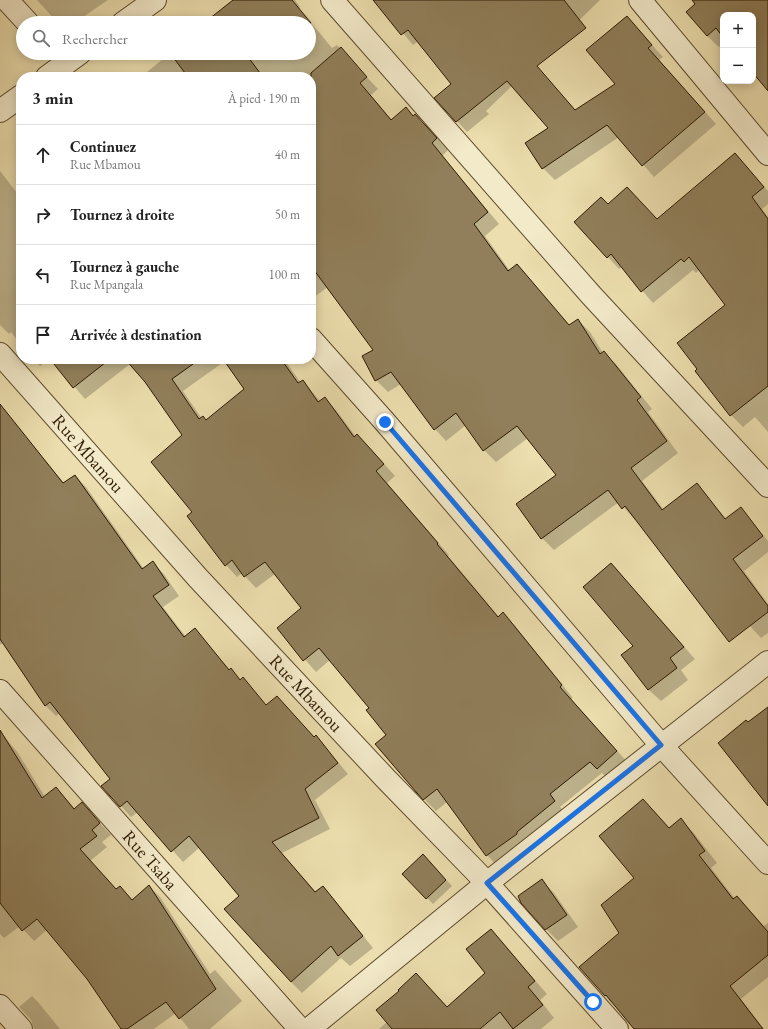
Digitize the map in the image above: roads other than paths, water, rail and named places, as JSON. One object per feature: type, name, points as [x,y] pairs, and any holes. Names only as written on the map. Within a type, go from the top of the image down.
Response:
[{"type":"street","points":[[7,0],[22,16]]},
{"type":"street","points":[[132,16],[155,0]]},
{"type":"street","points":[[332,0],[591,295],[768,486]]},
{"type":"street","points":[[640,0],[768,154]]},
{"type":"street","points":[[55,72],[70,62]]},
{"type":"street","points":[[0,111],[16,100]]},
{"type":"street","points":[[316,345],[385,422],[661,745],[768,863]]},
{"type":"street","name":"Rue Mbamou","points":[[0,354],[198,578],[386,779],[487,883],[617,1029]]},
{"type":"street","points":[[309,1029],[487,883],[768,662]]},
{"type":"street","name":"Rue Tsaba","points":[[0,691],[300,1029]]},
{"type":"street","points":[[0,1006],[21,1029]]}]
